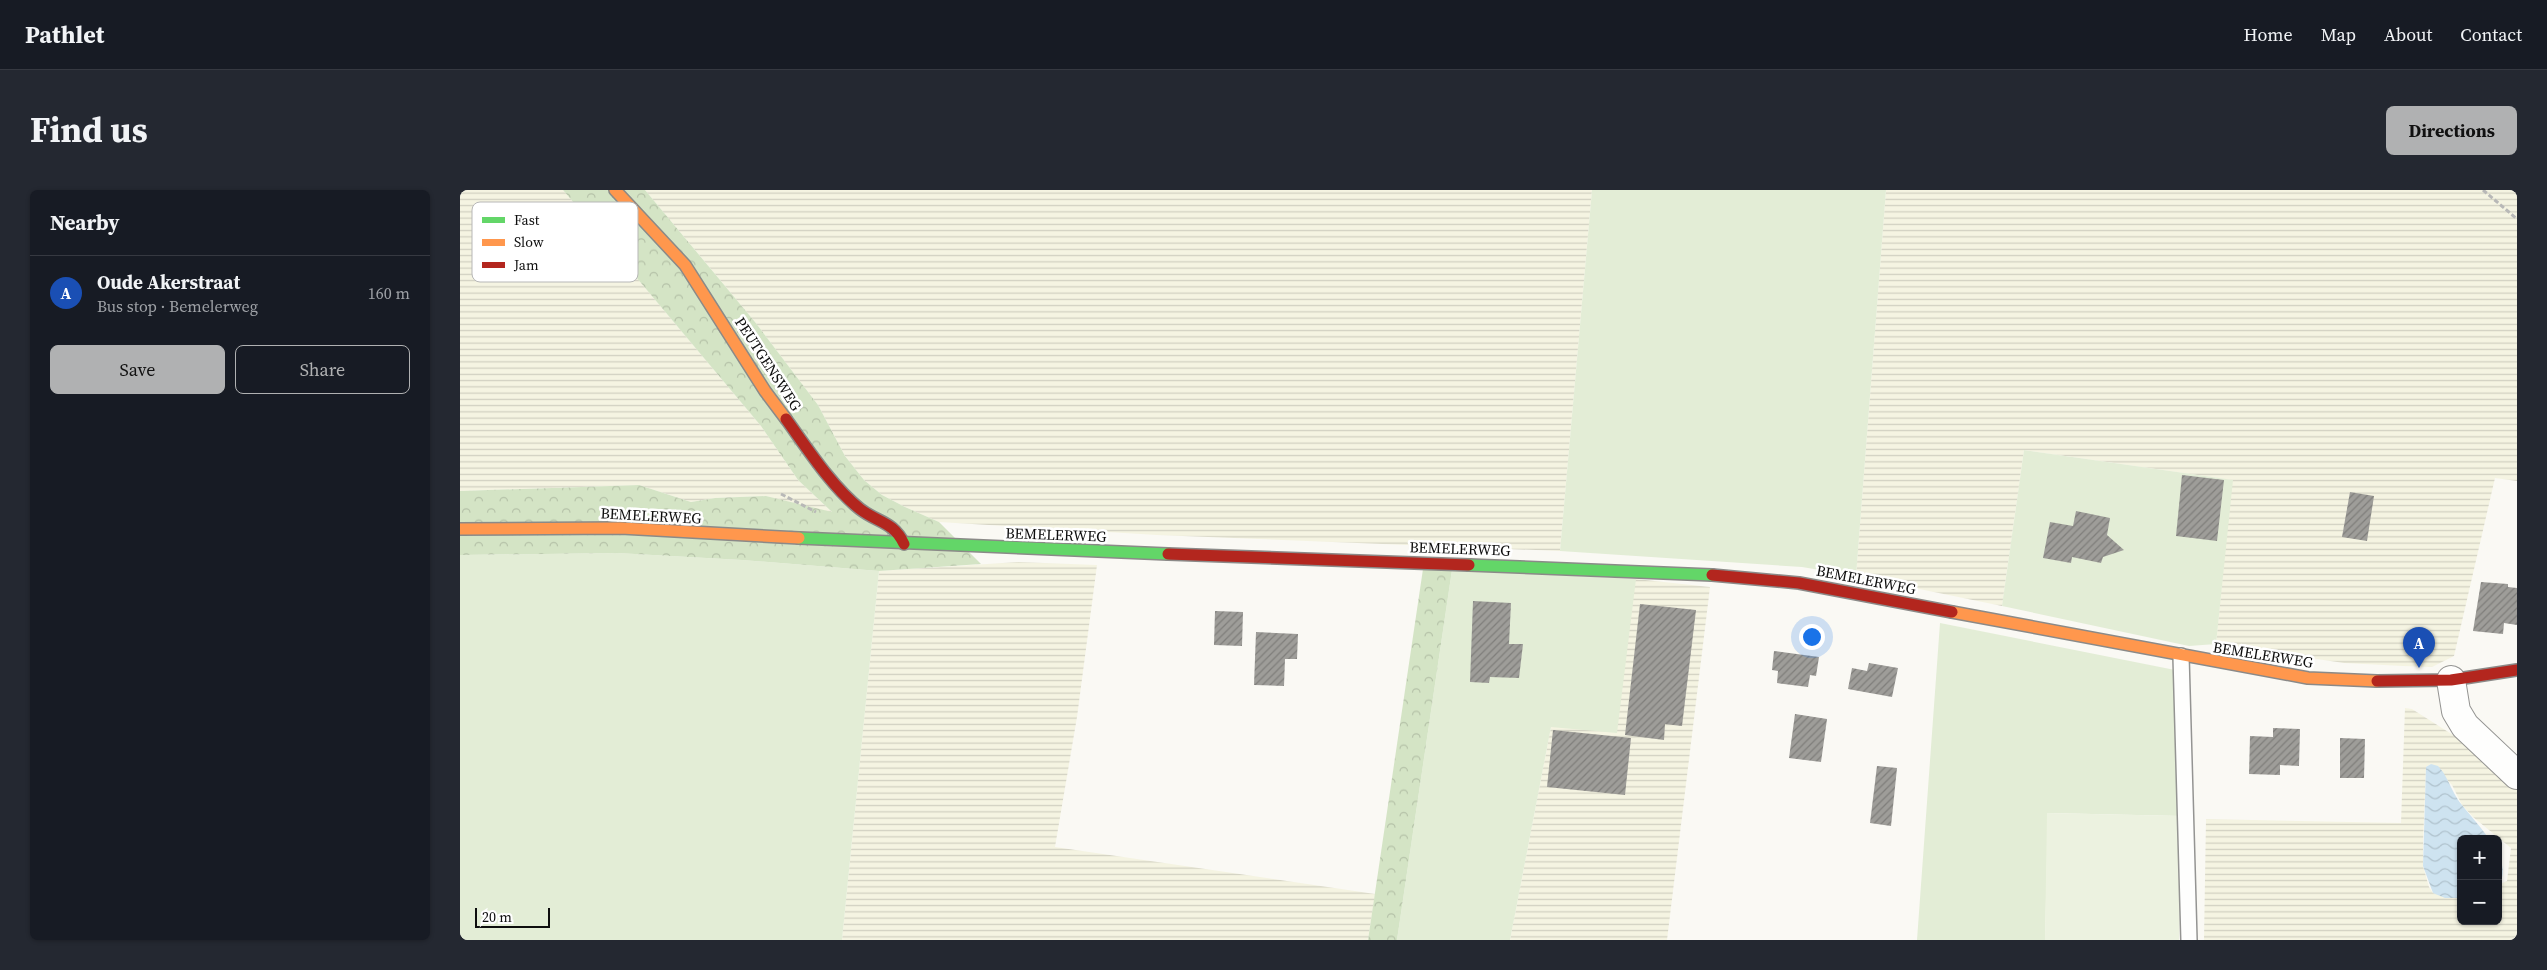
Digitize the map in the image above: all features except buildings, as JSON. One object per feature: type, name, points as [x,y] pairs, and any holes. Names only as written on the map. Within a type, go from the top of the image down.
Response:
[{"type":"street","name":"PEUTGENSWEG","points":[[615,190],[626,202]]},
{"type":"street","name":"PEUTGENSWEG","points":[[638,215],[685,265],[765,391],[819,465],[860,509],[898,531],[904,544]]},
{"type":"street","name":"BEMELERWEG","points":[[460,529],[621,528],[904,544],[1763,578],[1819,586],[2181,656],[2308,678],[2377,682],[2451,680],[2517,670]]},
{"type":"street","points":[[2451,680],[2456,711],[2465,726],[2517,775]]},
{"type":"lane","points":[[2181,656],[2189,940]]},
{"type":"path","points":[[2483,190],[2517,219]]},
{"type":"green space","points":[[460,190],[563,190],[573,202],[472,202],[472,282],[638,282],[638,279],[761,426],[798,480],[833,513],[766,496],[715,498],[691,502],[639,485],[460,491]]},
{"type":"green space","points":[[563,190],[645,190],[755,322],[818,405],[845,456],[864,480],[882,495],[939,522],[981,564],[879,571],[742,560],[617,553],[460,555],[460,491],[639,485],[691,502],[715,498],[766,496],[832,512],[798,480],[761,426],[638,279],[638,202],[573,202]]},
{"type":"green space","points":[[645,190],[1592,190],[1560,551],[1157,535],[939,522],[882,495],[864,480],[845,456],[818,405],[755,322]]},
{"type":"green space","points":[[1592,190],[1886,190],[1856,576],[1802,567],[1560,551]]},
{"type":"green space","points":[[1886,190],[2517,190],[2517,481],[2495,478],[2454,656],[2432,667],[2403,666],[2344,663],[2216,644],[2232,480],[2024,450],[2002,606],[1856,576]]},
{"type":"green space","points":[[2024,450],[2233,480],[2216,644],[2189,646],[2002,606]]},
{"type":"green space","points":[[617,553],[742,560],[879,571],[842,940],[460,940],[460,555]]},
{"type":"green space","points":[[1018,562],[1097,565],[1077,717],[1055,847],[1375,894],[1368,940],[842,940],[879,571]]},
{"type":"green space","points":[[1423,569],[1452,570],[1397,940],[1368,940]]},
{"type":"green space","points":[[1452,570],[1636,579],[1617,733],[1551,727],[1510,940],[1397,940]]},
{"type":"green space","points":[[1636,579],[1710,587],[1667,940],[1510,940],[1551,727]]},
{"type":"green space","points":[[1940,623],[2185,672],[2182,816],[2048,813],[2045,940],[1917,940]]},
{"type":"green space","points":[[2405,708],[2412,709],[2453,735],[2517,782],[2517,940],[2204,940],[2206,819],[2401,823]]},
{"type":"green space","points":[[2047,813],[2182,816],[2179,940],[2045,940]]},
{"type":"water","points":[[2431,764],[2438,766],[2454,794],[2486,835],[2457,835],[2457,898],[2445,898],[2433,893],[2423,866],[2426,767]]},
{"type":"traffic: fast","points":[[799,538],[1168,554]]},
{"type":"traffic: fast","points":[[1469,565],[1712,575]]},
{"type":"traffic: slow","points":[[615,190],[626,202]]},
{"type":"traffic: slow","points":[[638,215],[685,265],[765,391],[786,419]]},
{"type":"traffic: slow","points":[[460,529],[621,528],[799,538]]},
{"type":"traffic: slow","points":[[1952,612],[2308,678],[2377,681]]},
{"type":"traffic: jam","points":[[786,419],[820,467],[840,490],[860,509],[895,531],[904,544]]},
{"type":"traffic: jam","points":[[1168,554],[1469,565]]},
{"type":"traffic: jam","points":[[1712,575],[1799,583],[1952,612]]},
{"type":"traffic: jam","points":[[2377,681],[2451,680],[2517,670]]},
{"type":"place","name":"Oude Akerstraat","points":[[2419,668]]}]
